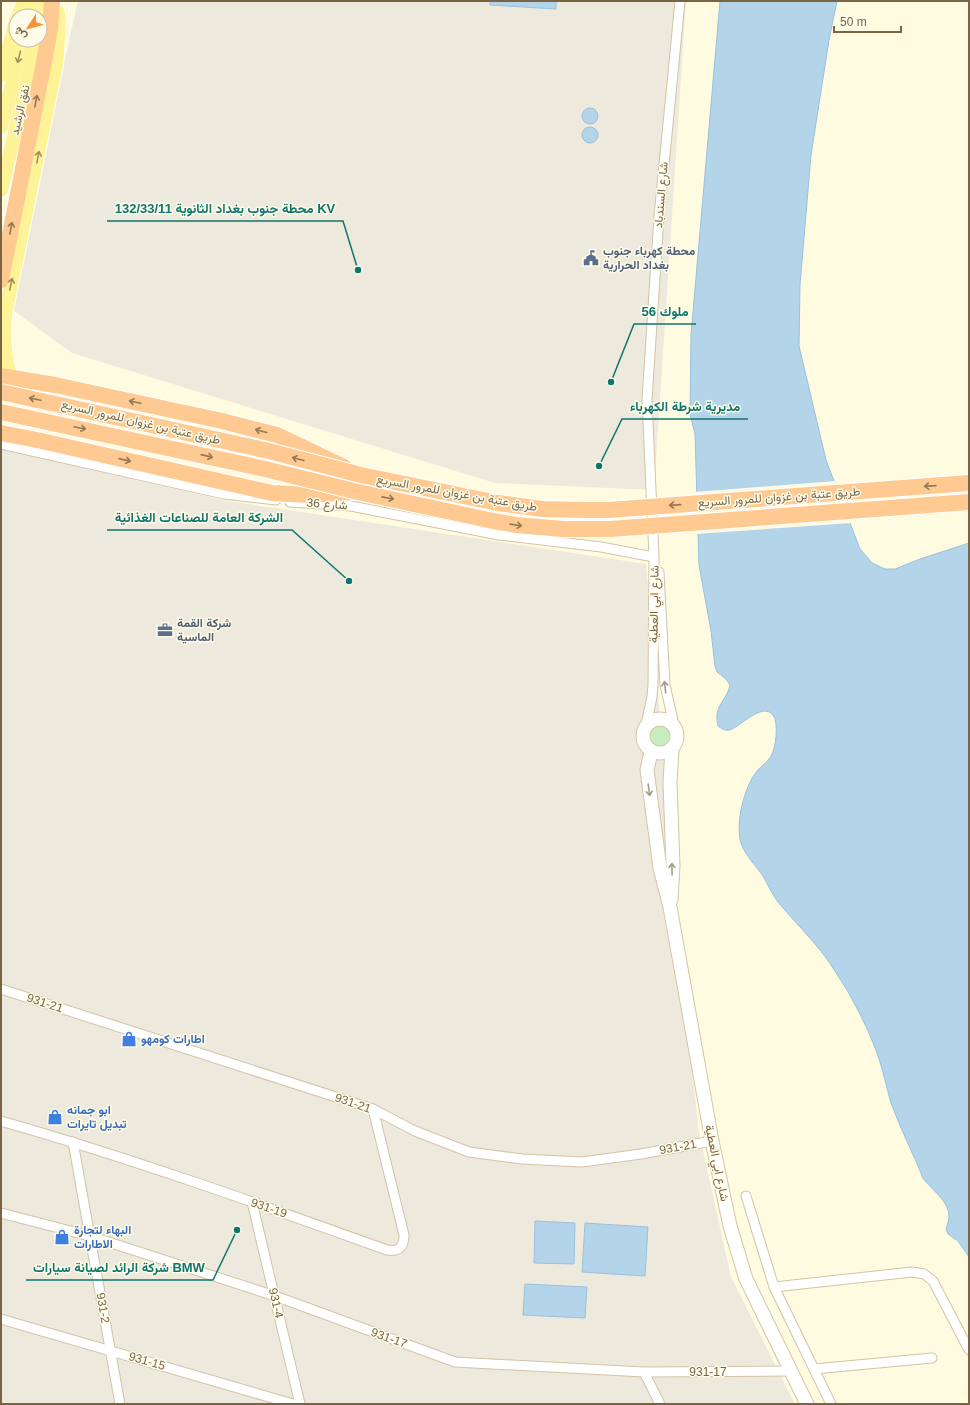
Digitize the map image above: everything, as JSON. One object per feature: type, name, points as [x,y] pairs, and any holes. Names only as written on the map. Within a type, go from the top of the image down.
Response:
[{"type":"highway","points":[[1,280],[44,62],[50,29],[52,1]]},
{"type":"highway","points":[[11,378],[222,421],[277,435],[361,475]]},
{"type":"highway","name":"طريق عتبة بن غزوان للمرور السريع","points":[[1,392],[269,451],[361,475],[498,503],[542,509],[587,510],[969,483]]},
{"type":"highway","name":"طريق عتبة بن غزوان للمرور السريع","points":[[1,412],[250,466],[358,492],[493,521],[540,528],[587,530],[610,529],[969,502]]},
{"type":"highway","points":[[2,437],[36,440],[272,493],[308,494],[358,492]]},
{"type":"main road","points":[[11,378],[6,362],[3,330],[56,65],[58,39],[57,1]]},
{"type":"main road","points":[[14,75],[15,48]]},
{"type":"main road","points":[[14,75],[21,48]]},
{"type":"main road","points":[[14,75],[32,48]]},
{"type":"main road","name":"نفق الرشيد","points":[[1,128],[14,75]]},
{"type":"main road","name":"نفق الرشيد","points":[[1,190],[14,75]]},
{"type":"street","name":"شارع السندباد","points":[[654,557],[647,400],[659,216],[680,1]]},
{"type":"street","name":"شارع 36","points":[[2,437],[224,494],[272,500],[351,506],[499,535],[602,547],[654,557]]},
{"type":"street","name":"شارع ابي العطية","points":[[654,557],[653,685],[652,697],[642,739],[646,748],[651,752],[647,770],[660,868],[670,908],[712,1141],[730,1226],[746,1280],[808,1404]]},
{"type":"street","name":"شارع ابي العطية","points":[[654,557],[660,572],[664,685],[677,737],[676,743],[672,749],[670,782],[673,866],[670,908]]},
{"type":"street","points":[[646,725],[652,720],[660,718],[668,720],[674,725]]},
{"type":"street","points":[[651,752],[658,754],[672,749]]},
{"type":"street","name":"931-21","points":[[1,988],[373,1109],[415,1131],[469,1152],[522,1159],[582,1162],[641,1154],[712,1141]]},
{"type":"street","name":"931-19","points":[[1,1121],[73,1142],[252,1202],[387,1250],[394,1251],[400,1248],[404,1242],[404,1235],[373,1109]]},
{"type":"street","name":"931-2","points":[[73,1142],[120,1404]]},
{"type":"street","points":[[746,1196],[774,1287],[831,1404]]},
{"type":"street","name":"931-4","points":[[252,1202],[300,1404]]},
{"type":"street","name":"931-17","points":[[1,1213],[90,1236],[275,1296],[455,1362],[644,1372],[792,1371]]},
{"type":"street","points":[[774,1287],[912,1272],[924,1274],[933,1281],[969,1350]]},
{"type":"street","name":"931-15","points":[[1,1319],[294,1404]]},
{"type":"street","points":[[814,1369],[932,1358]]},
{"type":"street","points":[[644,1372],[660,1404]]},
{"type":"shaded area","points":[[78,1],[686,1],[654,490],[495,483],[72,353],[13,310],[36,187]]},
{"type":"shaded area","points":[[1,449],[228,501],[646,564],[698,1128],[731,1277],[795,1404],[1,1404]]},
{"type":"green space","points":[[660,722],[670,726],[674,736],[670,746],[660,750],[650,746],[646,736],[650,726]]},
{"type":"water","points":[[490,1],[556,1],[556,9],[490,5]]},
{"type":"water","points":[[720,1],[837,1],[829,40],[811,155],[800,285],[799,346],[826,460],[860,549],[872,563],[885,569],[895,569],[969,543],[969,1257],[958,1241],[948,1234],[946,1229],[949,1217],[946,1205],[923,1178],[898,1122],[873,1043],[852,999],[824,955],[776,899],[763,876],[745,852],[739,835],[740,816],[748,786],[752,778],[773,752],[776,736],[776,724],[773,715],[763,711],[729,730],[724,730],[718,726],[717,713],[730,685],[726,679],[717,672],[715,666],[711,631],[699,565],[695,434],[690,414],[691,335]]},
{"type":"water","points":[[590,108],[597,113],[598,116],[593,123],[590,124],[583,119],[582,116],[587,109]]},
{"type":"water","points":[[590,127],[597,132],[598,135],[593,142],[590,143],[583,138],[582,135],[587,128]]},
{"type":"water","points":[[535,1221],[575,1223],[574,1264],[534,1263]]},
{"type":"water","points":[[585,1223],[648,1227],[645,1276],[582,1272]]},
{"type":"water","points":[[525,1284],[587,1287],[585,1318],[523,1315]]},
{"type":"pier","points":[[836,481],[852,523],[696,534],[695,492]]},
{"type":"place","name":"محطة كهرباء جنوب بغداد الحرارية","points":[[591,258]]},
{"type":"place","name":"محطة جنوب بغداد الثانوية 132/33/11 KV","points":[[358,270]]},
{"type":"place","name":"ملوك 56","points":[[611,382]]},
{"type":"place","name":"مديرية شرطة الكهرباء","points":[[599,466]]},
{"type":"place","name":"الشركة العامة للصناعات الغذائية","points":[[349,581]]},
{"type":"place","name":"شركة القمة الماسية","points":[[165,630]]},
{"type":"place","name":"اطارات كومهو","points":[[129,1039]]},
{"type":"place","name":"ابو جمانه تبديل تايرات","points":[[55,1117]]},
{"type":"place","name":"شركة الرائد لصيانة سيارات BMW","points":[[237,1230]]},
{"type":"place","name":"البهاء لتجارة الاطارات","points":[[62,1237]]}]
